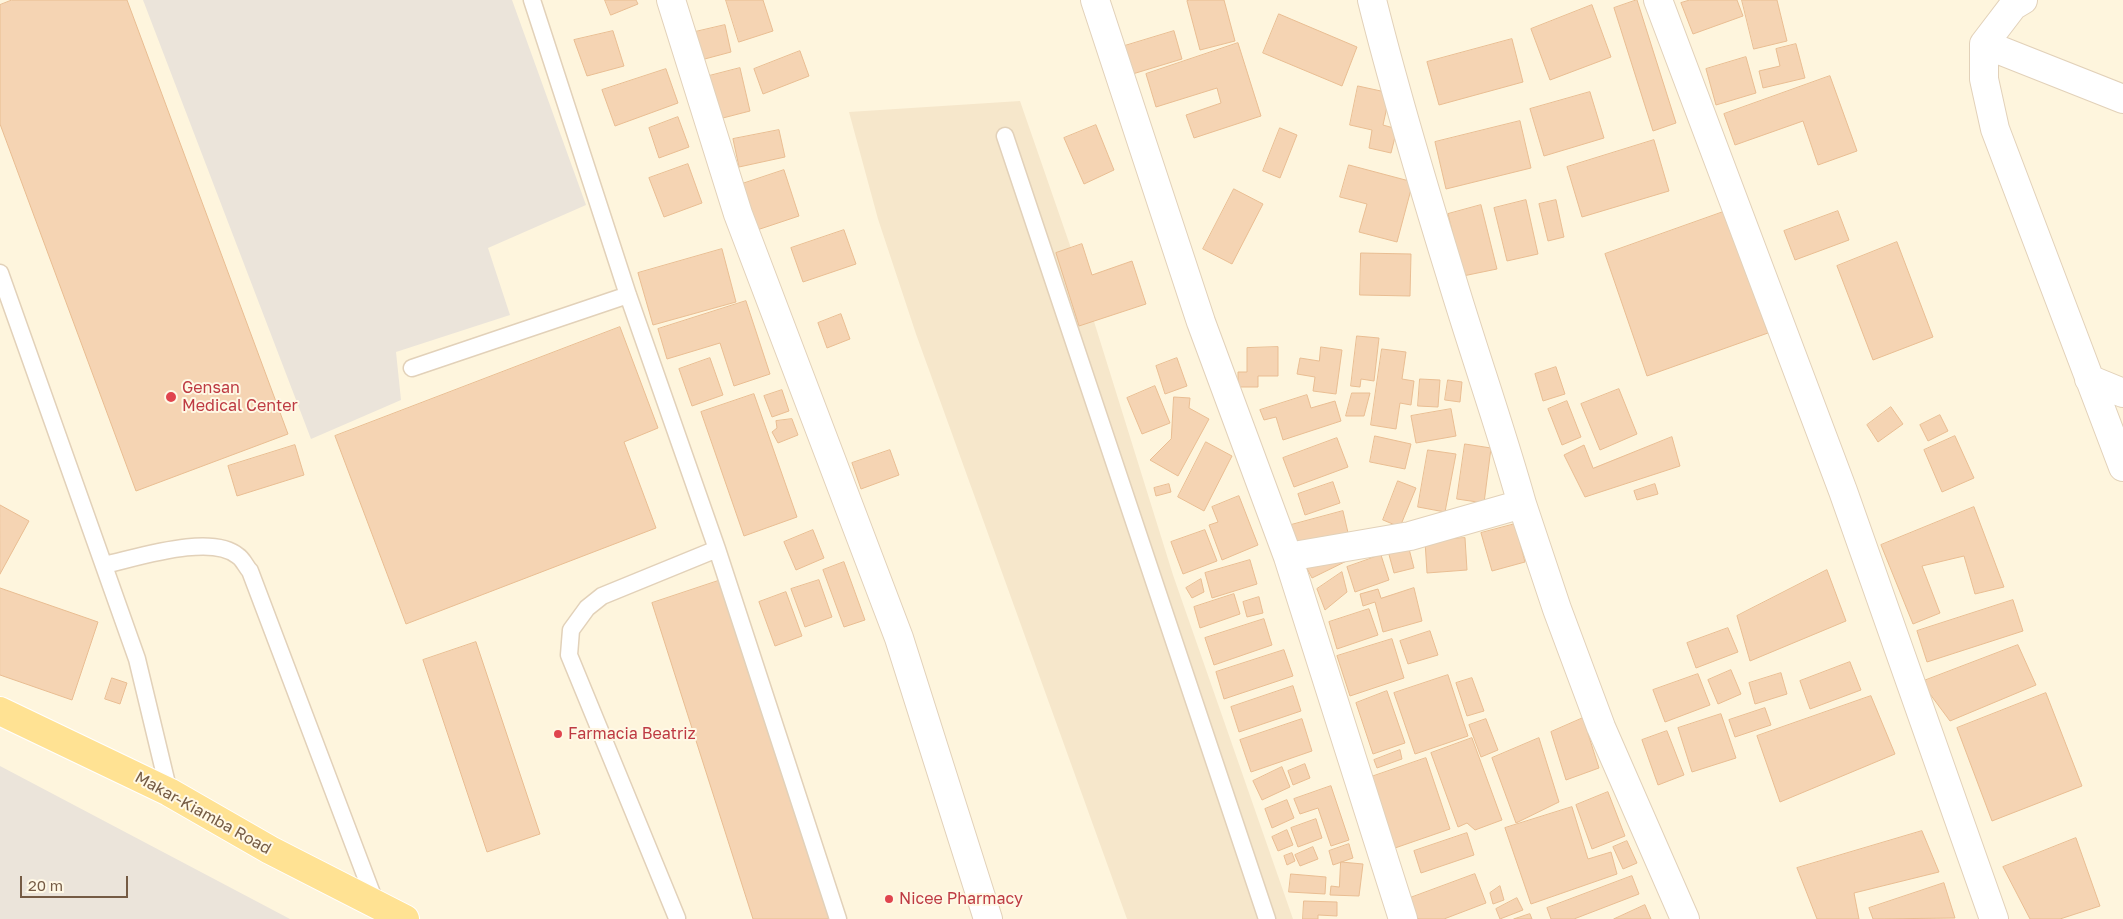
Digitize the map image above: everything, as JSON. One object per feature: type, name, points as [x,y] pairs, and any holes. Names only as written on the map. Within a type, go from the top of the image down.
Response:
[{"type":"main road","name":"Makar-Kiamba Road","points":[[0,711],[169,792],[270,850],[405,919]]},
{"type":"street","points":[[671,0],[738,214],[899,638],[988,919]]},
{"type":"street","points":[[1095,0],[1198,312],[1288,557],[1403,919]]},
{"type":"street","points":[[1372,0],[1386,58],[1450,274],[1557,609],[1601,727],[1690,918]]},
{"type":"street","points":[[1658,0],[1844,491],[1994,919]]},
{"type":"street","points":[[2023,0],[2012,6],[1984,44],[1984,79],[1995,129],[2123,467]]},
{"type":"street","points":[[1984,44],[2123,99]]},
{"type":"street","points":[[2089,379],[2123,392]]},
{"type":"street","points":[[1288,557],[1410,536],[1522,504]]},
{"type":"lane","points":[[532,0],[628,295],[717,549],[838,919]]},
{"type":"lane","points":[[1005,136],[1267,919]]},
{"type":"lane","points":[[0,273],[136,659],[169,792]]},
{"type":"lane","points":[[412,368],[628,295]]},
{"type":"lane","points":[[104,565],[188,546],[208,545],[226,549],[238,556],[250,572],[376,904]]},
{"type":"lane","points":[[677,918],[569,655],[571,630],[587,608],[602,596],[717,549]]},
{"type":"shaded area","points":[[143,0],[512,0],[586,205],[488,248],[510,315],[396,352],[401,400],[311,439]]},
{"type":"shaded area","points":[[1020,101],[1073,254],[1173,575],[1293,919],[1127,919],[916,334],[878,219],[849,112]]},
{"type":"shaded area","points":[[0,766],[290,919],[0,919]]},
{"type":"building","points":[[12,0],[127,0],[288,434],[136,491],[0,124],[0,5]]},
{"type":"building","points":[[605,0],[636,0],[638,4],[611,15]]},
{"type":"building","points":[[726,0],[763,0],[773,31],[739,42]]},
{"type":"building","points":[[1224,0],[1235,41],[1200,50],[1187,1]]},
{"type":"building","points":[[1637,0],[1676,123],[1653,131],[1614,8]]},
{"type":"building","points":[[1690,0],[1737,0],[1743,16],[1693,34],[1681,3]]},
{"type":"building","points":[[1742,0],[1777,0],[1787,41],[1754,49]]},
{"type":"building","points":[[1592,5],[1611,57],[1550,80],[1531,29]]},
{"type":"building","points":[[1279,14],[1357,47],[1342,86],[1263,53]]},
{"type":"building","points":[[725,25],[731,52],[701,60],[695,32]]},
{"type":"building","points":[[613,31],[624,66],[587,76],[574,40]]},
{"type":"building","points":[[1174,31],[1182,59],[1126,76],[1118,48]]},
{"type":"building","points":[[1512,39],[1523,82],[1439,105],[1427,62]]},
{"type":"building","points":[[1238,43],[1261,116],[1194,138],[1186,115],[1221,103],[1217,88],[1156,107],[1146,74]]},
{"type":"building","points":[[1796,44],[1805,78],[1763,88],[1759,71],[1780,66],[1776,49]]},
{"type":"building","points":[[800,51],[809,76],[763,94],[754,69]]},
{"type":"building","points":[[1746,57],[1756,93],[1716,105],[1706,69]]},
{"type":"building","points":[[740,68],[750,111],[719,119],[709,76]]},
{"type":"building","points":[[666,69],[678,103],[615,126],[602,90]]},
{"type":"building","points":[[1830,76],[1857,151],[1818,165],[1803,121],[1735,145],[1724,114]]},
{"type":"building","points":[[1358,86],[1390,93],[1383,125],[1397,129],[1391,153],[1369,148],[1372,130],[1350,125]]},
{"type":"building","points":[[1590,92],[1604,138],[1544,156],[1530,109]]},
{"type":"building","points":[[678,117],[689,147],[659,158],[649,128]]},
{"type":"building","points":[[1520,121],[1531,168],[1446,189],[1435,142]]},
{"type":"building","points":[[1096,125],[1114,170],[1084,184],[1064,138]]},
{"type":"building","points":[[1280,128],[1297,135],[1280,178],[1263,171]]},
{"type":"building","points":[[779,130],[785,157],[739,167],[733,139]]},
{"type":"building","points":[[1654,140],[1669,191],[1582,217],[1567,167]]},
{"type":"building","points":[[688,164],[702,203],[664,217],[649,178]]},
{"type":"building","points":[[1349,165],[1413,182],[1397,242],[1359,232],[1367,204],[1340,197]]},
{"type":"building","points":[[784,170],[799,216],[754,231],[739,185]]},
{"type":"building","points":[[1234,189],[1263,204],[1232,264],[1203,249]]},
{"type":"building","points":[[1526,200],[1538,254],[1507,261],[1494,208]]},
{"type":"building","points":[[1556,200],[1564,237],[1548,241],[1539,204]]},
{"type":"building","points":[[1481,205],[1497,269],[1463,276],[1448,214]]},
{"type":"building","points":[[1726,211],[1768,333],[1647,376],[1605,254]]},
{"type":"building","points":[[1838,211],[1849,240],[1795,260],[1784,231]]},
{"type":"building","points":[[844,230],[856,264],[803,282],[791,248]]},
{"type":"building","points":[[1897,242],[1933,337],[1873,360],[1837,266]]},
{"type":"building","points":[[1082,244],[1092,275],[1132,261],[1146,304],[1079,326],[1056,253]]},
{"type":"building","points":[[722,249],[736,302],[653,325],[638,273]]},
{"type":"building","points":[[1361,253],[1411,254],[1410,296],[1360,295]]},
{"type":"building","points":[[746,301],[770,374],[734,386],[720,343],[667,359],[658,329]]},
{"type":"building","points":[[841,314],[850,339],[827,348],[818,323]]},
{"type":"building","points":[[620,327],[658,428],[624,442],[656,528],[406,624],[335,436]]},
{"type":"building","points":[[1357,336],[1379,338],[1374,381],[1361,379],[1360,387],[1351,386]]},
{"type":"building","points":[[1278,347],[1278,376],[1258,376],[1258,387],[1238,387],[1238,372],[1247,372],[1247,348]]},
{"type":"building","points":[[1321,347],[1342,350],[1336,394],[1313,391],[1315,377],[1297,374],[1300,358],[1319,361]]},
{"type":"building","points":[[1382,349],[1406,352],[1402,379],[1414,381],[1411,405],[1400,403],[1396,429],[1371,425]]},
{"type":"building","points":[[710,358],[723,395],[692,406],[679,369]]},
{"type":"building","points":[[1177,358],[1187,386],[1165,394],[1156,366]]},
{"type":"building","points":[[1556,367],[1565,394],[1543,401],[1535,374]]},
{"type":"building","points":[[1420,379],[1440,380],[1438,407],[1418,406]]},
{"type":"building","points":[[1448,380],[1462,382],[1460,402],[1445,400]]},
{"type":"building","points":[[1155,386],[1170,423],[1142,434],[1127,398]]},
{"type":"building","points":[[1619,389],[1637,434],[1600,450],[1581,404]]},
{"type":"building","points":[[782,390],[789,411],[772,417],[764,396]]},
{"type":"building","points":[[1352,393],[1370,393],[1364,416],[1346,416]]},
{"type":"building","points":[[754,394],[797,517],[744,536],[701,412]]},
{"type":"building","points":[[1307,395],[1311,408],[1335,401],[1341,421],[1283,440],[1276,417],[1264,420],[1260,410]]},
{"type":"building","points":[[1174,397],[1190,398],[1189,408],[1209,419],[1178,476],[1150,460],[1171,439]]},
{"type":"building","points":[[1567,401],[1581,437],[1562,445],[1548,409]]},
{"type":"building","points":[[1891,407],[1903,424],[1878,442],[1867,425]]},
{"type":"building","points":[[1451,409],[1456,436],[1416,443],[1411,416]]},
{"type":"building","points":[[1940,415],[1948,431],[1928,441],[1920,425]]},
{"type":"building","points":[[792,419],[798,435],[778,443],[772,432],[777,428],[776,421]]},
{"type":"building","points":[[1375,436],[1411,444],[1405,469],[1370,462]]},
{"type":"building","points":[[1955,436],[1974,478],[1942,492],[1924,450]]},
{"type":"building","points":[[1672,437],[1680,466],[1585,497],[1564,455],[1584,445],[1593,468]]},
{"type":"building","points":[[1337,438],[1348,467],[1294,487],[1283,458]]},
{"type":"building","points":[[1206,442],[1232,456],[1204,511],[1178,497]]},
{"type":"building","points":[[1465,444],[1491,448],[1484,503],[1457,499]]},
{"type":"building","points":[[295,445],[304,475],[237,496],[228,466]]},
{"type":"building","points":[[890,450],[899,475],[861,489],[852,463]]},
{"type":"building","points":[[1428,450],[1456,454],[1445,512],[1418,507]]},
{"type":"building","points":[[1398,481],[1416,488],[1400,527],[1383,520]]},
{"type":"building","points":[[1333,482],[1340,503],[1305,515],[1298,494]]},
{"type":"building","points":[[1169,484],[1171,492],[1156,496],[1154,488]]},
{"type":"building","points":[[1655,484],[1658,494],[1637,500],[1634,491]]},
{"type":"building","points":[[1239,496],[1258,545],[1222,560],[1209,525],[1218,522],[1212,507]]},
{"type":"building","points":[[0,505],[29,521],[0,574]]},
{"type":"building","points":[[1974,507],[2004,587],[1975,594],[1964,556],[1922,566],[1940,613],[1913,624],[1881,545]]},
{"type":"building","points":[[1343,511],[1349,537],[1298,551],[1291,525]]},
{"type":"building","points":[[1515,524],[1525,562],[1492,571],[1481,533]]},
{"type":"building","points":[[813,530],[824,558],[796,570],[784,542]]},
{"type":"building","points":[[1205,530],[1217,561],[1183,574],[1171,542]]},
{"type":"building","points":[[1465,538],[1467,570],[1427,573],[1425,541]]},
{"type":"building","points":[[1408,545],[1414,568],[1394,573],[1388,551]]},
{"type":"building","points":[[1367,551],[1312,578],[1303,561]]},
{"type":"building","points":[[1381,555],[1389,580],[1355,592],[1347,567]]},
{"type":"building","points":[[1250,560],[1257,584],[1212,598],[1205,573]]},
{"type":"building","points":[[844,562],[865,620],[844,627],[823,570]]},
{"type":"building","points":[[1827,570],[1846,621],[1750,661],[1737,616]]},
{"type":"building","points":[[1342,572],[1347,592],[1325,610],[1317,589]]},
{"type":"building","points":[[1201,579],[1204,592],[1192,598],[1186,588]]},
{"type":"building","points":[[721,580],[831,919],[753,919],[652,603]]},
{"type":"building","points":[[819,580],[832,617],[805,627],[791,589]]},
{"type":"building","points":[[0,588],[98,622],[72,700],[0,675]]},
{"type":"building","points":[[1414,588],[1422,621],[1383,632],[1375,602],[1363,606],[1360,594],[1378,589],[1381,598]]},
{"type":"building","points":[[786,592],[802,636],[775,646],[759,602]]},
{"type":"building","points":[[1234,594],[1240,614],[1200,628],[1194,607]]},
{"type":"building","points":[[1259,597],[1263,613],[1247,617],[1243,602]]},
{"type":"building","points":[[2013,600],[2023,631],[1927,662],[1917,631]]},
{"type":"building","points":[[1369,609],[1378,635],[1337,649],[1329,622]]},
{"type":"building","points":[[1264,619],[1272,645],[1214,665],[1205,638]]},
{"type":"building","points":[[1728,628],[1738,652],[1696,668],[1687,643]]},
{"type":"building","points":[[1430,631],[1438,655],[1408,664],[1400,641]]},
{"type":"building","points":[[1392,639],[1404,678],[1350,696],[1337,656]]},
{"type":"building","points":[[476,642],[540,834],[487,852],[423,660]]},
{"type":"building","points":[[2018,645],[2036,685],[1950,721],[1921,682]]},
{"type":"building","points":[[1284,650],[1293,676],[1224,699],[1216,672]]},
{"type":"building","points":[[1850,662],[1861,690],[1810,709],[1800,681]]},
{"type":"building","points":[[1731,670],[1741,694],[1718,704],[1708,680]]},
{"type":"building","points":[[1781,673],[1787,694],[1755,704],[1749,683]]},
{"type":"building","points":[[1698,674],[1710,705],[1665,722],[1653,690]]},
{"type":"building","points":[[1448,675],[1468,736],[1415,754],[1394,693]]},
{"type":"building","points":[[112,678],[127,683],[120,704],[105,699]]},
{"type":"building","points":[[1472,678],[1484,711],[1467,716],[1456,683]]},
{"type":"building","points":[[1293,686],[1301,711],[1239,732],[1231,707]]},
{"type":"building","points":[[1387,691],[1405,743],[1373,754],[1356,703]]},
{"type":"building","points":[[2046,693],[2082,786],[1992,821],[1957,728]]},
{"type":"building","points":[[1871,696],[1895,754],[1780,802],[1757,736]]},
{"type":"building","points":[[1765,708],[1771,725],[1735,737],[1729,720]]},
{"type":"building","points":[[1721,714],[1736,758],[1692,772],[1678,728]]},
{"type":"building","points":[[1583,718],[1599,768],[1566,780],[1551,732]]},
{"type":"building","points":[[1302,719],[1312,751],[1251,772],[1240,740]]},
{"type":"building","points":[[1486,719],[1498,750],[1481,757],[1469,725]]},
{"type":"building","points":[[1667,731],[1684,775],[1658,785],[1642,740]]},
{"type":"building","points":[[1472,738],[1502,820],[1475,830],[1467,823],[1458,827],[1431,753]]},
{"type":"building","points":[[1539,738],[1559,802],[1516,823],[1492,758]]},
{"type":"building","points":[[1400,750],[1402,759],[1377,768],[1374,760]]},
{"type":"building","points":[[1426,758],[1450,829],[1395,848],[1371,777]]},
{"type":"building","points":[[1305,764],[1310,778],[1293,785],[1288,771]]},
{"type":"building","points":[[1282,767],[1290,787],[1262,800],[1253,781]]},
{"type":"building","points":[[1331,786],[1349,840],[1331,846],[1318,808],[1300,814],[1294,799]]},
{"type":"building","points":[[1608,792],[1625,836],[1592,849],[1576,805]]},
{"type":"building","points":[[1287,800],[1294,818],[1272,828],[1265,809]]},
{"type":"building","points":[[1572,807],[1588,859],[1611,852],[1617,874],[1531,904],[1505,828]]},
{"type":"building","points":[[1316,819],[1322,838],[1298,847],[1291,828]]},
{"type":"building","points":[[1287,830],[1293,845],[1278,851],[1272,837]]},
{"type":"building","points":[[1922,831],[1939,872],[1854,893],[1859,919],[1817,919],[1797,868]]},
{"type":"building","points":[[1467,833],[1474,855],[1421,873],[1414,851]]},
{"type":"building","points":[[2076,838],[2100,906],[2060,919],[2030,919],[2003,867]]},
{"type":"building","points":[[1627,841],[1637,863],[1623,869],[1613,847]]},
{"type":"building","points":[[1349,844],[1353,858],[1333,865],[1329,851]]},
{"type":"building","points":[[1313,847],[1318,859],[1300,866],[1295,855]]},
{"type":"building","points":[[1292,853],[1295,861],[1287,865],[1284,856]]},
{"type":"building","points":[[1341,862],[1363,864],[1359,896],[1330,895],[1331,886],[1339,887]]},
{"type":"building","points":[[1291,874],[1326,877],[1325,894],[1289,892]]},
{"type":"building","points":[[1475,874],[1486,903],[1444,919],[1418,919],[1410,898]]},
{"type":"building","points":[[1632,876],[1639,894],[1574,919],[1551,919],[1547,908]]},
{"type":"building","points":[[1944,883],[1955,918],[1873,919],[1869,908]]},
{"type":"building","points":[[1500,886],[1504,900],[1493,904],[1490,893]]},
{"type":"building","points":[[1517,898],[1523,910],[1500,919],[1496,909]]},
{"type":"building","points":[[1304,901],[1337,902],[1337,916],[1318,915],[1318,919],[1303,919]]},
{"type":"building","points":[[1645,905],[1651,919],[1614,919]]},
{"type":"building","points":[[1530,914],[1532,919],[1514,919]]},
{"type":"place","name":"Gensan Medical Center","points":[[171,397]]},
{"type":"place","name":"Farmacia Beatriz","points":[[558,734]]},
{"type":"place","name":"Nicee Pharmacy","points":[[889,899]]}]
